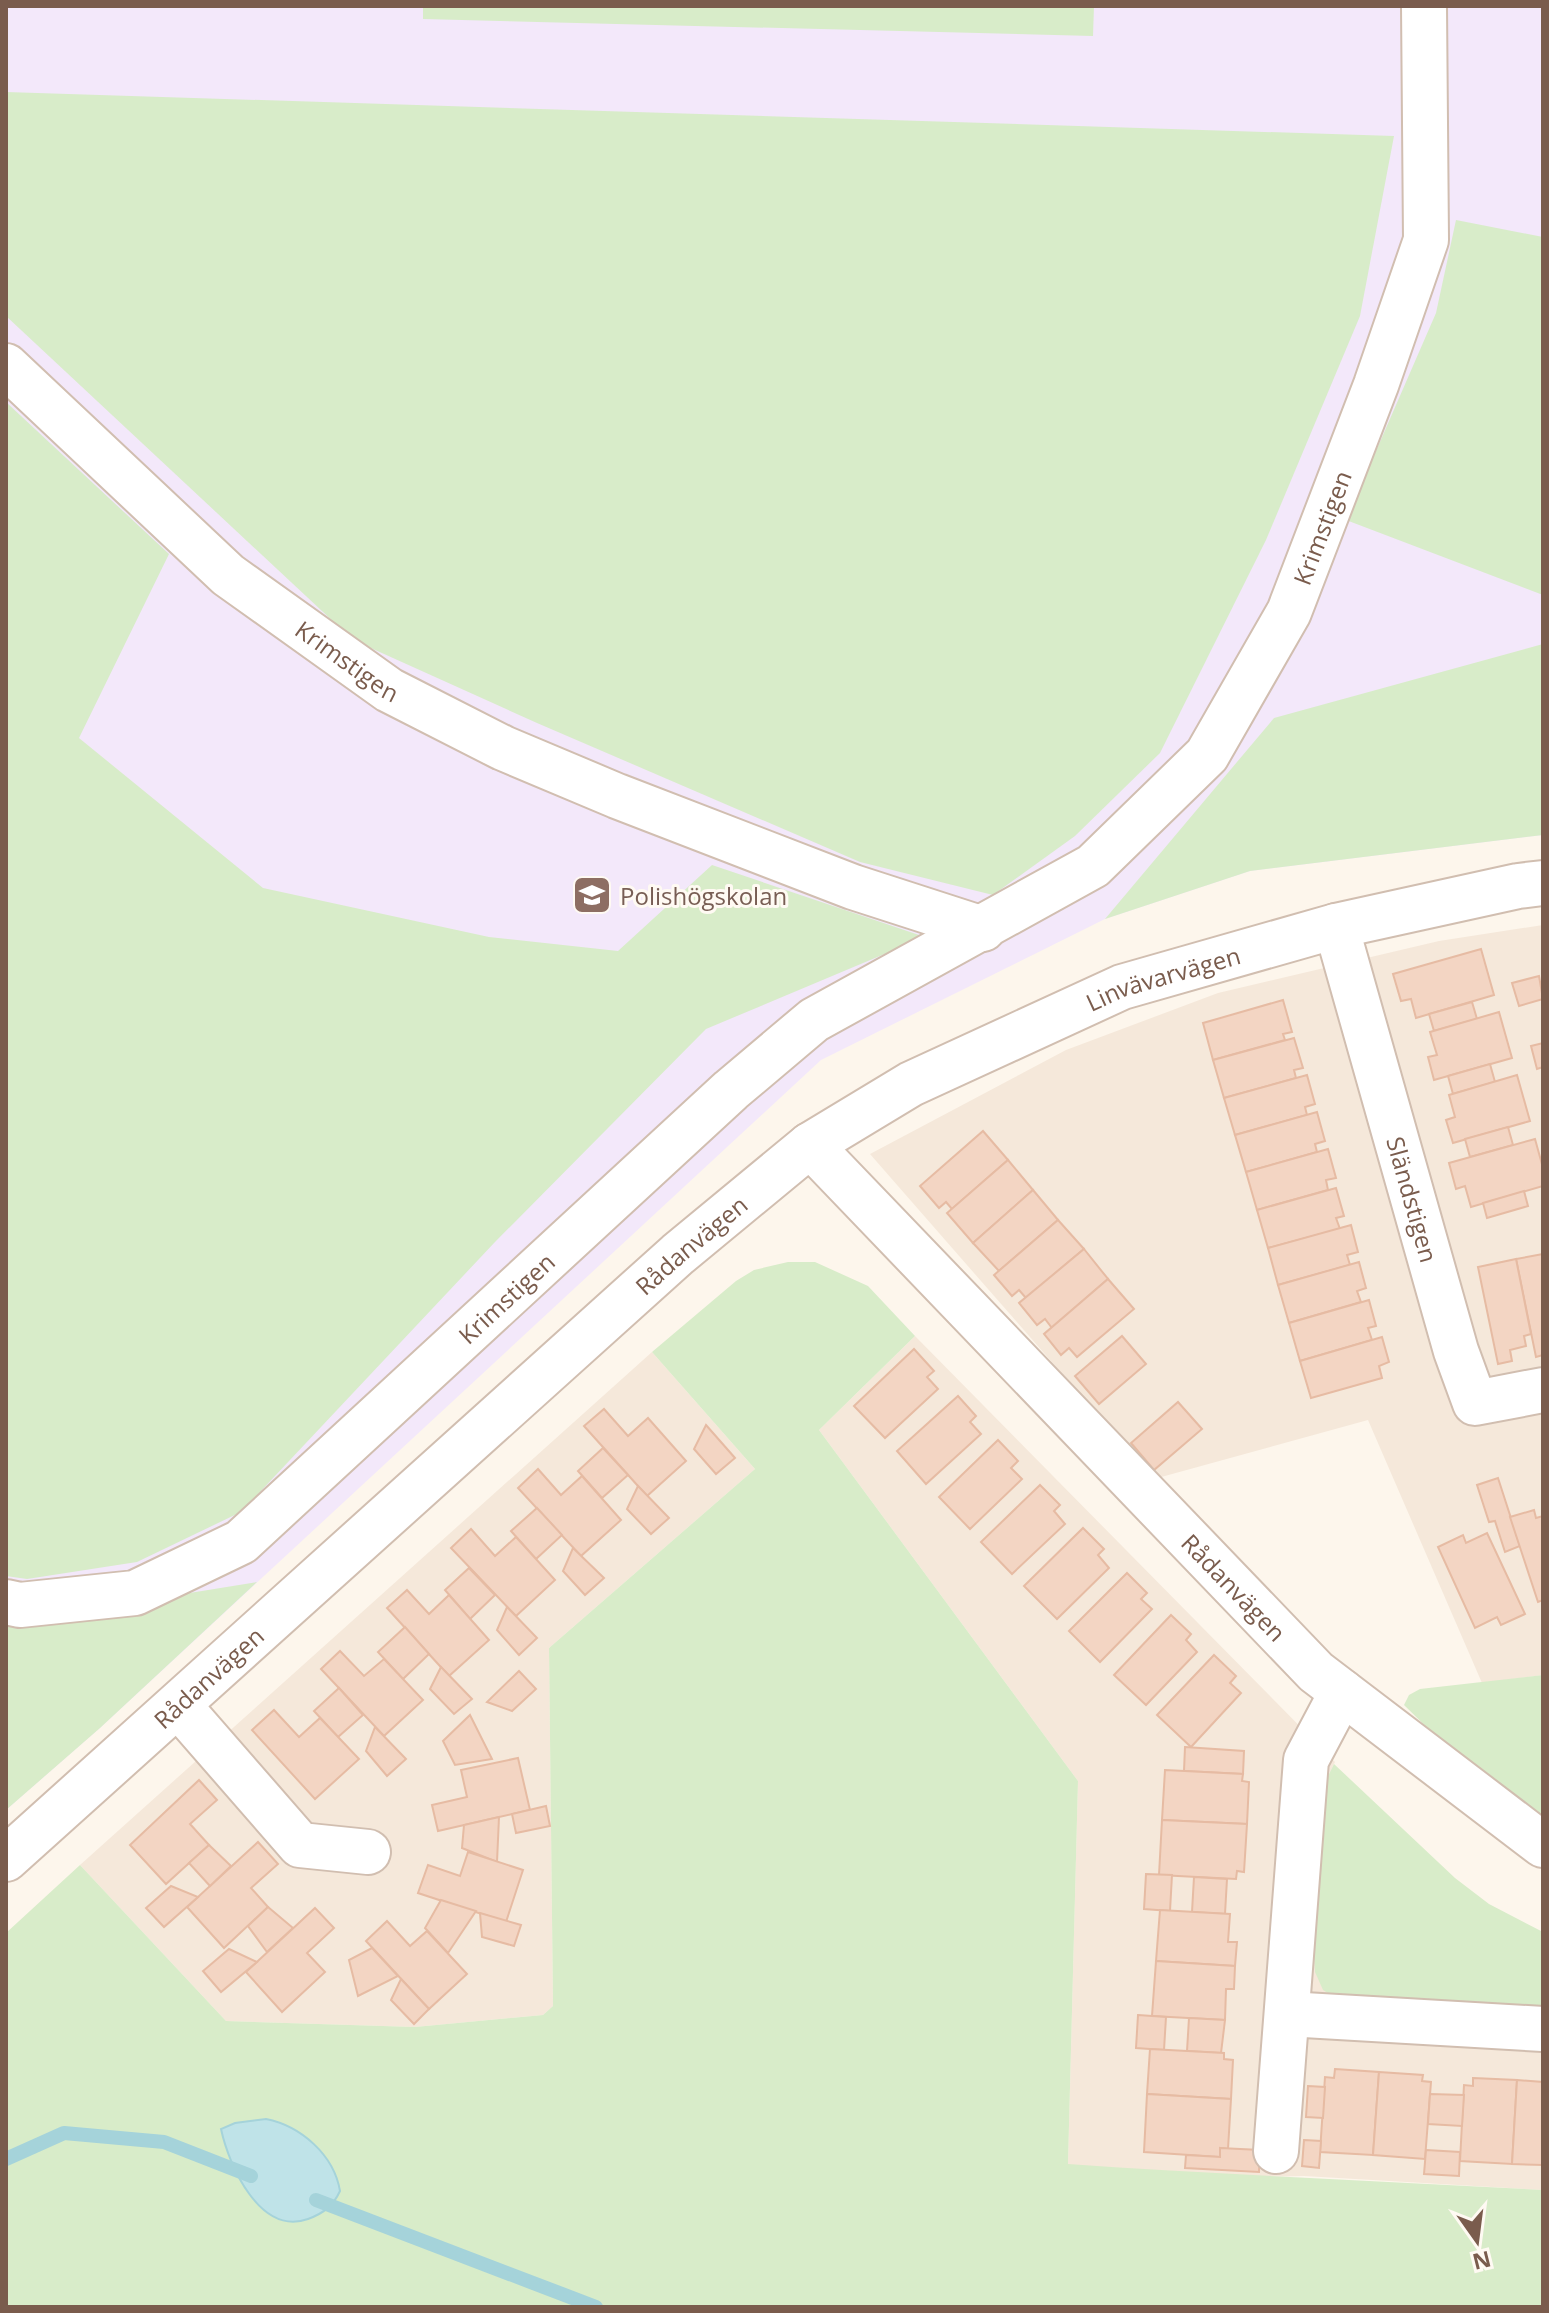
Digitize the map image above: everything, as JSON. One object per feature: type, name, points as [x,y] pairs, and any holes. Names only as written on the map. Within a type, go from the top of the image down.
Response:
[{"type":"street","name":"Krimstigen","points":[[6,1602],[20,1605],[135,1593],[241,1542],[731,1090],[814,1020],[1093,866],[1207,755],[1289,612],[1376,385],[1426,240],[1424,6]]},
{"type":"street","name":"Krimstigen","points":[[6,366],[228,575],[389,690],[503,748],[617,796],[853,887],[983,929]]},
{"type":"street","name":"Linvävarvägen","points":[[810,1145],[911,1084],[1122,987],[1336,926],[1543,883]]},
{"type":"street","name":"Sländstigen","points":[[1336,926],[1456,1351],[1475,1403],[1543,1390]]},
{"type":"street","name":"Rådanvägen","points":[[6,1859],[678,1254],[810,1145],[1316,1672],[1543,1845]]},
{"type":"street","points":[[1276,2151],[1306,1760],[1342,1692]]},
{"type":"street","points":[[178,1705],[300,1845],[368,1852]]},
{"type":"street","points":[[1287,2014],[1543,2029]]},
{"type":"shaded area","name":"Polishögskolan","points":[[6,6],[1543,6],[1543,835],[1250,871],[1105,919],[821,1060],[100,1728],[6,1810]]},
{"type":"shaded area","points":[[1543,925],[1543,1675],[1482,1683],[1368,1420],[1154,1479],[870,1154],[1066,1050],[1218,993],[1439,941]]},
{"type":"shaded area","points":[[915,1336],[1335,1762],[1320,1792],[1543,2015],[1543,2190],[1068,2165],[1078,1781],[819,1430]]},
{"type":"shaded area","points":[[652,1352],[755,1469],[549,1648],[553,2006],[543,2015],[415,2027],[226,2021],[80,1865]]},
{"type":"green space","points":[[423,6],[1094,6],[1093,36],[423,19]]},
{"type":"green space","points":[[6,92],[1394,136],[1360,316],[1266,540],[1160,753],[1075,836],[993,895],[860,862],[353,640],[6,316]]},
{"type":"green space","points":[[1456,220],[1543,237],[1543,595],[1346,520],[1436,313]]},
{"type":"green space","points":[[6,402],[169,554],[79,738],[263,888],[489,937],[618,951],[712,865],[925,937],[706,1029],[495,1242],[241,1512],[137,1562],[27,1579],[6,1576]]},
{"type":"green space","points":[[1543,644],[1543,835],[1250,871],[1105,919],[1274,718]]},
{"type":"green space","points":[[788,1262],[815,1262],[868,1286],[915,1336],[819,1430],[1078,1781],[1068,2164],[1543,2190],[1543,2307],[6,2307],[6,1933],[80,1865],[226,2021],[415,2027],[543,2015],[553,2006],[549,1648],[755,1469],[652,1352],[736,1281],[754,1270]]},
{"type":"green space","points":[[257,1582],[100,1728],[6,1810],[6,1612],[140,1601]]},
{"type":"green space","points":[[1543,1675],[1543,1826],[1511,1810],[1404,1705],[1409,1695],[1420,1689]]},
{"type":"green space","points":[[1334,1764],[1455,1878],[1489,1904],[1543,1932],[1543,2015],[1331,1995],[1323,1990],[1315,1972],[1313,1938],[1320,1792]]},
{"type":"water","points":[[266,2119],[303,2135],[331,2166],[340,2191],[331,2205],[319,2214],[291,2222],[275,2217],[261,2208],[239,2178],[221,2129],[235,2123]]},
{"type":"building","points":[[1481,949],[1494,995],[1416,1018],[1411,999],[1401,1001],[1393,974]]},
{"type":"building","points":[[1539,976],[1543,999],[1519,1006],[1512,983]]},
{"type":"building","points":[[1283,1000],[1292,1032],[1283,1034],[1285,1040],[1213,1060],[1203,1023]]},
{"type":"building","points":[[1472,1002],[1477,1019],[1434,1031],[1429,1014]]},
{"type":"building","points":[[1499,1012],[1512,1058],[1434,1080],[1428,1057],[1437,1055],[1430,1032]]},
{"type":"building","points":[[1294,1038],[1303,1068],[1294,1070],[1296,1078],[1224,1098],[1213,1060]]},
{"type":"building","points":[[1543,1043],[1543,1067],[1537,1069],[1531,1046]]},
{"type":"building","points":[[1490,1064],[1495,1082],[1453,1094],[1448,1076]]},
{"type":"building","points":[[1307,1075],[1315,1104],[1305,1107],[1307,1115],[1235,1135],[1224,1098]]},
{"type":"building","points":[[1517,1075],[1530,1121],[1453,1143],[1446,1120],[1455,1117],[1449,1095]]},
{"type":"building","points":[[1317,1112],[1325,1141],[1315,1144],[1317,1152],[1246,1172],[1235,1135]]},
{"type":"building","points":[[1508,1127],[1513,1145],[1470,1157],[1465,1139]]},
{"type":"building","points":[[983,1131],[1008,1160],[952,1209],[946,1202],[939,1208],[920,1186]]},
{"type":"building","points":[[1535,1139],[1543,1168],[1543,1186],[1471,1207],[1465,1186],[1456,1189],[1449,1163]]},
{"type":"building","points":[[1328,1149],[1336,1178],[1326,1180],[1328,1190],[1257,1210],[1246,1172]]},
{"type":"building","points":[[1008,1160],[1033,1190],[973,1243],[947,1213]]},
{"type":"building","points":[[1336,1188],[1344,1216],[1336,1218],[1340,1229],[1268,1248],[1257,1210]]},
{"type":"building","points":[[1033,1190],[1058,1220],[999,1271],[973,1243]]},
{"type":"building","points":[[1524,1191],[1528,1206],[1487,1218],[1483,1203]]},
{"type":"building","points":[[1058,1220],[1084,1249],[1026,1298],[1019,1290],[1012,1296],[994,1275]]},
{"type":"building","points":[[1351,1225],[1358,1252],[1347,1255],[1350,1265],[1278,1285],[1268,1248]]},
{"type":"building","points":[[1084,1249],[1108,1279],[1052,1328],[1045,1319],[1037,1325],[1019,1303]]},
{"type":"building","points":[[1543,1254],[1543,1355],[1536,1357],[1516,1259]]},
{"type":"building","points":[[1516,1259],[1531,1334],[1524,1336],[1526,1346],[1510,1350],[1512,1361],[1498,1364],[1478,1267]]},
{"type":"building","points":[[1359,1262],[1366,1288],[1357,1291],[1361,1302],[1289,1323],[1278,1285]]},
{"type":"building","points":[[1108,1279],[1134,1309],[1077,1357],[1069,1348],[1061,1355],[1044,1334]]},
{"type":"building","points":[[1369,1300],[1376,1326],[1368,1328],[1372,1340],[1300,1361],[1289,1323]]},
{"type":"building","points":[[1122,1336],[1146,1364],[1099,1404],[1075,1376]]},
{"type":"building","points":[[1382,1337],[1389,1362],[1379,1366],[1382,1378],[1311,1398],[1300,1361]]},
{"type":"building","points":[[914,1349],[934,1371],[927,1377],[938,1389],[885,1438],[854,1406]]},
{"type":"building","points":[[958,1396],[976,1416],[970,1422],[981,1434],[926,1484],[897,1451]]},
{"type":"building","points":[[1178,1402],[1202,1429],[1154,1470],[1131,1443]]},
{"type":"building","points":[[604,1409],[628,1436],[648,1418],[686,1461],[647,1496],[584,1426]]},
{"type":"building","points":[[706,1425],[735,1458],[716,1474],[694,1449]]},
{"type":"building","points":[[998,1440],[1018,1461],[1011,1468],[1022,1479],[970,1529],[939,1497]]},
{"type":"building","points":[[603,1448],[628,1475],[602,1498],[578,1471]]},
{"type":"building","points":[[538,1469],[561,1495],[582,1476],[621,1520],[581,1556],[518,1488]]},
{"type":"building","points":[[1498,1478],[1520,1546],[1505,1552],[1495,1521],[1489,1522],[1477,1485]]},
{"type":"building","points":[[1040,1485],[1060,1505],[1054,1511],[1065,1524],[1012,1574],[981,1542]]},
{"type":"building","points":[[638,1486],[669,1518],[651,1534],[627,1509]]},
{"type":"building","points":[[537,1508],[562,1535],[536,1559],[511,1531]]},
{"type":"building","points":[[1534,1510],[1536,1518],[1543,1516],[1543,1600],[1538,1602],[1510,1517]]},
{"type":"building","points":[[1083,1528],[1104,1549],[1098,1555],[1109,1568],[1057,1619],[1024,1586]]},
{"type":"building","points":[[471,1529],[495,1556],[516,1537],[555,1580],[516,1616],[451,1548]]},
{"type":"building","points":[[1487,1533],[1525,1614],[1501,1625],[1497,1617],[1475,1628],[1438,1547],[1463,1535],[1466,1543]]},
{"type":"building","points":[[573,1548],[604,1578],[585,1595],[563,1571]]},
{"type":"building","points":[[469,1568],[495,1595],[470,1619],[445,1590]]},
{"type":"building","points":[[1127,1573],[1147,1593],[1141,1599],[1152,1609],[1100,1662],[1069,1631]]},
{"type":"building","points":[[407,1590],[429,1614],[449,1595],[489,1640],[449,1676],[387,1608]]},
{"type":"building","points":[[507,1607],[537,1638],[519,1655],[497,1630]]},
{"type":"building","points":[[1171,1615],[1191,1634],[1186,1640],[1197,1652],[1146,1705],[1114,1675]]},
{"type":"building","points":[[405,1627],[429,1654],[403,1679],[378,1652]]},
{"type":"building","points":[[340,1651],[364,1676],[384,1659],[423,1700],[384,1736],[321,1669]]},
{"type":"building","points":[[1214,1655],[1236,1676],[1230,1683],[1241,1693],[1191,1747],[1157,1715]]},
{"type":"building","points":[[441,1667],[472,1699],[454,1714],[430,1689]]},
{"type":"building","points":[[519,1671],[536,1689],[512,1711],[487,1702]]},
{"type":"building","points":[[339,1688],[363,1715],[338,1737],[314,1711]]},
{"type":"building","points":[[274,1710],[299,1737],[320,1718],[359,1759],[315,1799],[252,1730]]},
{"type":"building","points":[[470,1715],[492,1759],[455,1765],[443,1741]]},
{"type":"building","points":[[375,1727],[406,1759],[387,1776],[366,1751]]},
{"type":"building","points":[[1185,1747],[1244,1751],[1243,1774],[1184,1771]]},
{"type":"building","points":[[518,1758],[530,1810],[438,1831],[432,1805],[467,1797],[461,1770]]},
{"type":"building","points":[[1165,1770],[1243,1774],[1242,1781],[1249,1782],[1247,1824],[1162,1820]]},
{"type":"building","points":[[199,1780],[217,1800],[190,1824],[209,1845],[166,1884],[130,1845]]},
{"type":"building","points":[[546,1806],[550,1826],[516,1833],[512,1814]]},
{"type":"building","points":[[499,1817],[497,1862],[462,1848],[464,1825]]},
{"type":"building","points":[[1162,1820],[1247,1824],[1244,1872],[1237,1871],[1236,1879],[1159,1875]]},
{"type":"building","points":[[258,1842],[278,1864],[251,1888],[268,1907],[224,1948],[187,1907]]},
{"type":"building","points":[[209,1845],[231,1866],[210,1886],[189,1863]]},
{"type":"building","points":[[468,1852],[523,1870],[506,1922],[418,1893],[428,1865],[460,1876]]},
{"type":"building","points":[[1146,1874],[1172,1875],[1170,1911],[1144,1909]]},
{"type":"building","points":[[1194,1877],[1227,1879],[1225,1914],[1192,1912]]},
{"type":"building","points":[[171,1886],[198,1897],[164,1927],[146,1908]]},
{"type":"building","points":[[441,1900],[476,1911],[448,1953],[425,1928]]},
{"type":"building","points":[[268,1907],[293,1928],[267,1952],[248,1926]]},
{"type":"building","points":[[315,1908],[334,1928],[307,1953],[325,1972],[282,2012],[246,1972]]},
{"type":"building","points":[[1160,1910],[1230,1914],[1228,1942],[1237,1942],[1235,1966],[1156,1961]]},
{"type":"building","points":[[480,1913],[521,1925],[514,1946],[482,1937]]},
{"type":"building","points":[[387,1921],[410,1946],[427,1931],[467,1974],[429,2009],[366,1941]]},
{"type":"building","points":[[372,1948],[398,1976],[358,1996],[349,1960]]},
{"type":"building","points":[[229,1949],[257,1962],[221,1992],[203,1971]]},
{"type":"building","points":[[1156,1961],[1235,1966],[1234,1989],[1226,1989],[1225,2020],[1152,2016]]},
{"type":"building","points":[[401,1979],[429,2009],[414,2024],[391,2000]]},
{"type":"building","points":[[1138,2015],[1166,2017],[1164,2050],[1136,2048]]},
{"type":"building","points":[[1189,2018],[1225,2020],[1221,2053],[1187,2051]]},
{"type":"building","points":[[1150,2049],[1224,2053],[1224,2059],[1233,2060],[1231,2099],[1147,2094]]},
{"type":"building","points":[[1335,2069],[1379,2072],[1373,2155],[1320,2152],[1325,2077],[1334,2078]]},
{"type":"building","points":[[1379,2072],[1423,2075],[1422,2081],[1431,2082],[1425,2159],[1373,2155]]},
{"type":"building","points":[[1473,2078],[1517,2080],[1512,2164],[1460,2161],[1464,2085],[1473,2086]]},
{"type":"building","points":[[1517,2080],[1543,2082],[1543,2165],[1512,2164]]},
{"type":"building","points":[[1308,2086],[1325,2087],[1323,2118],[1306,2117]]},
{"type":"building","points":[[1147,2094],[1231,2099],[1228,2149],[1220,2148],[1220,2157],[1144,2152]]},
{"type":"building","points":[[1430,2094],[1464,2095],[1462,2126],[1428,2124]]},
{"type":"building","points":[[1304,2140],[1321,2141],[1319,2168],[1302,2166]]},
{"type":"building","points":[[1220,2148],[1260,2150],[1259,2172],[1185,2168],[1186,2155],[1220,2157]]},
{"type":"building","points":[[1426,2150],[1460,2152],[1459,2176],[1424,2174]]},
{"type":"waterway","points":[[6,2159],[64,2133],[164,2142],[251,2176]]},
{"type":"waterway","points":[[316,2200],[596,2307]]},
{"type":"place","name":"Polishögskolan","points":[[592,895]]}]
